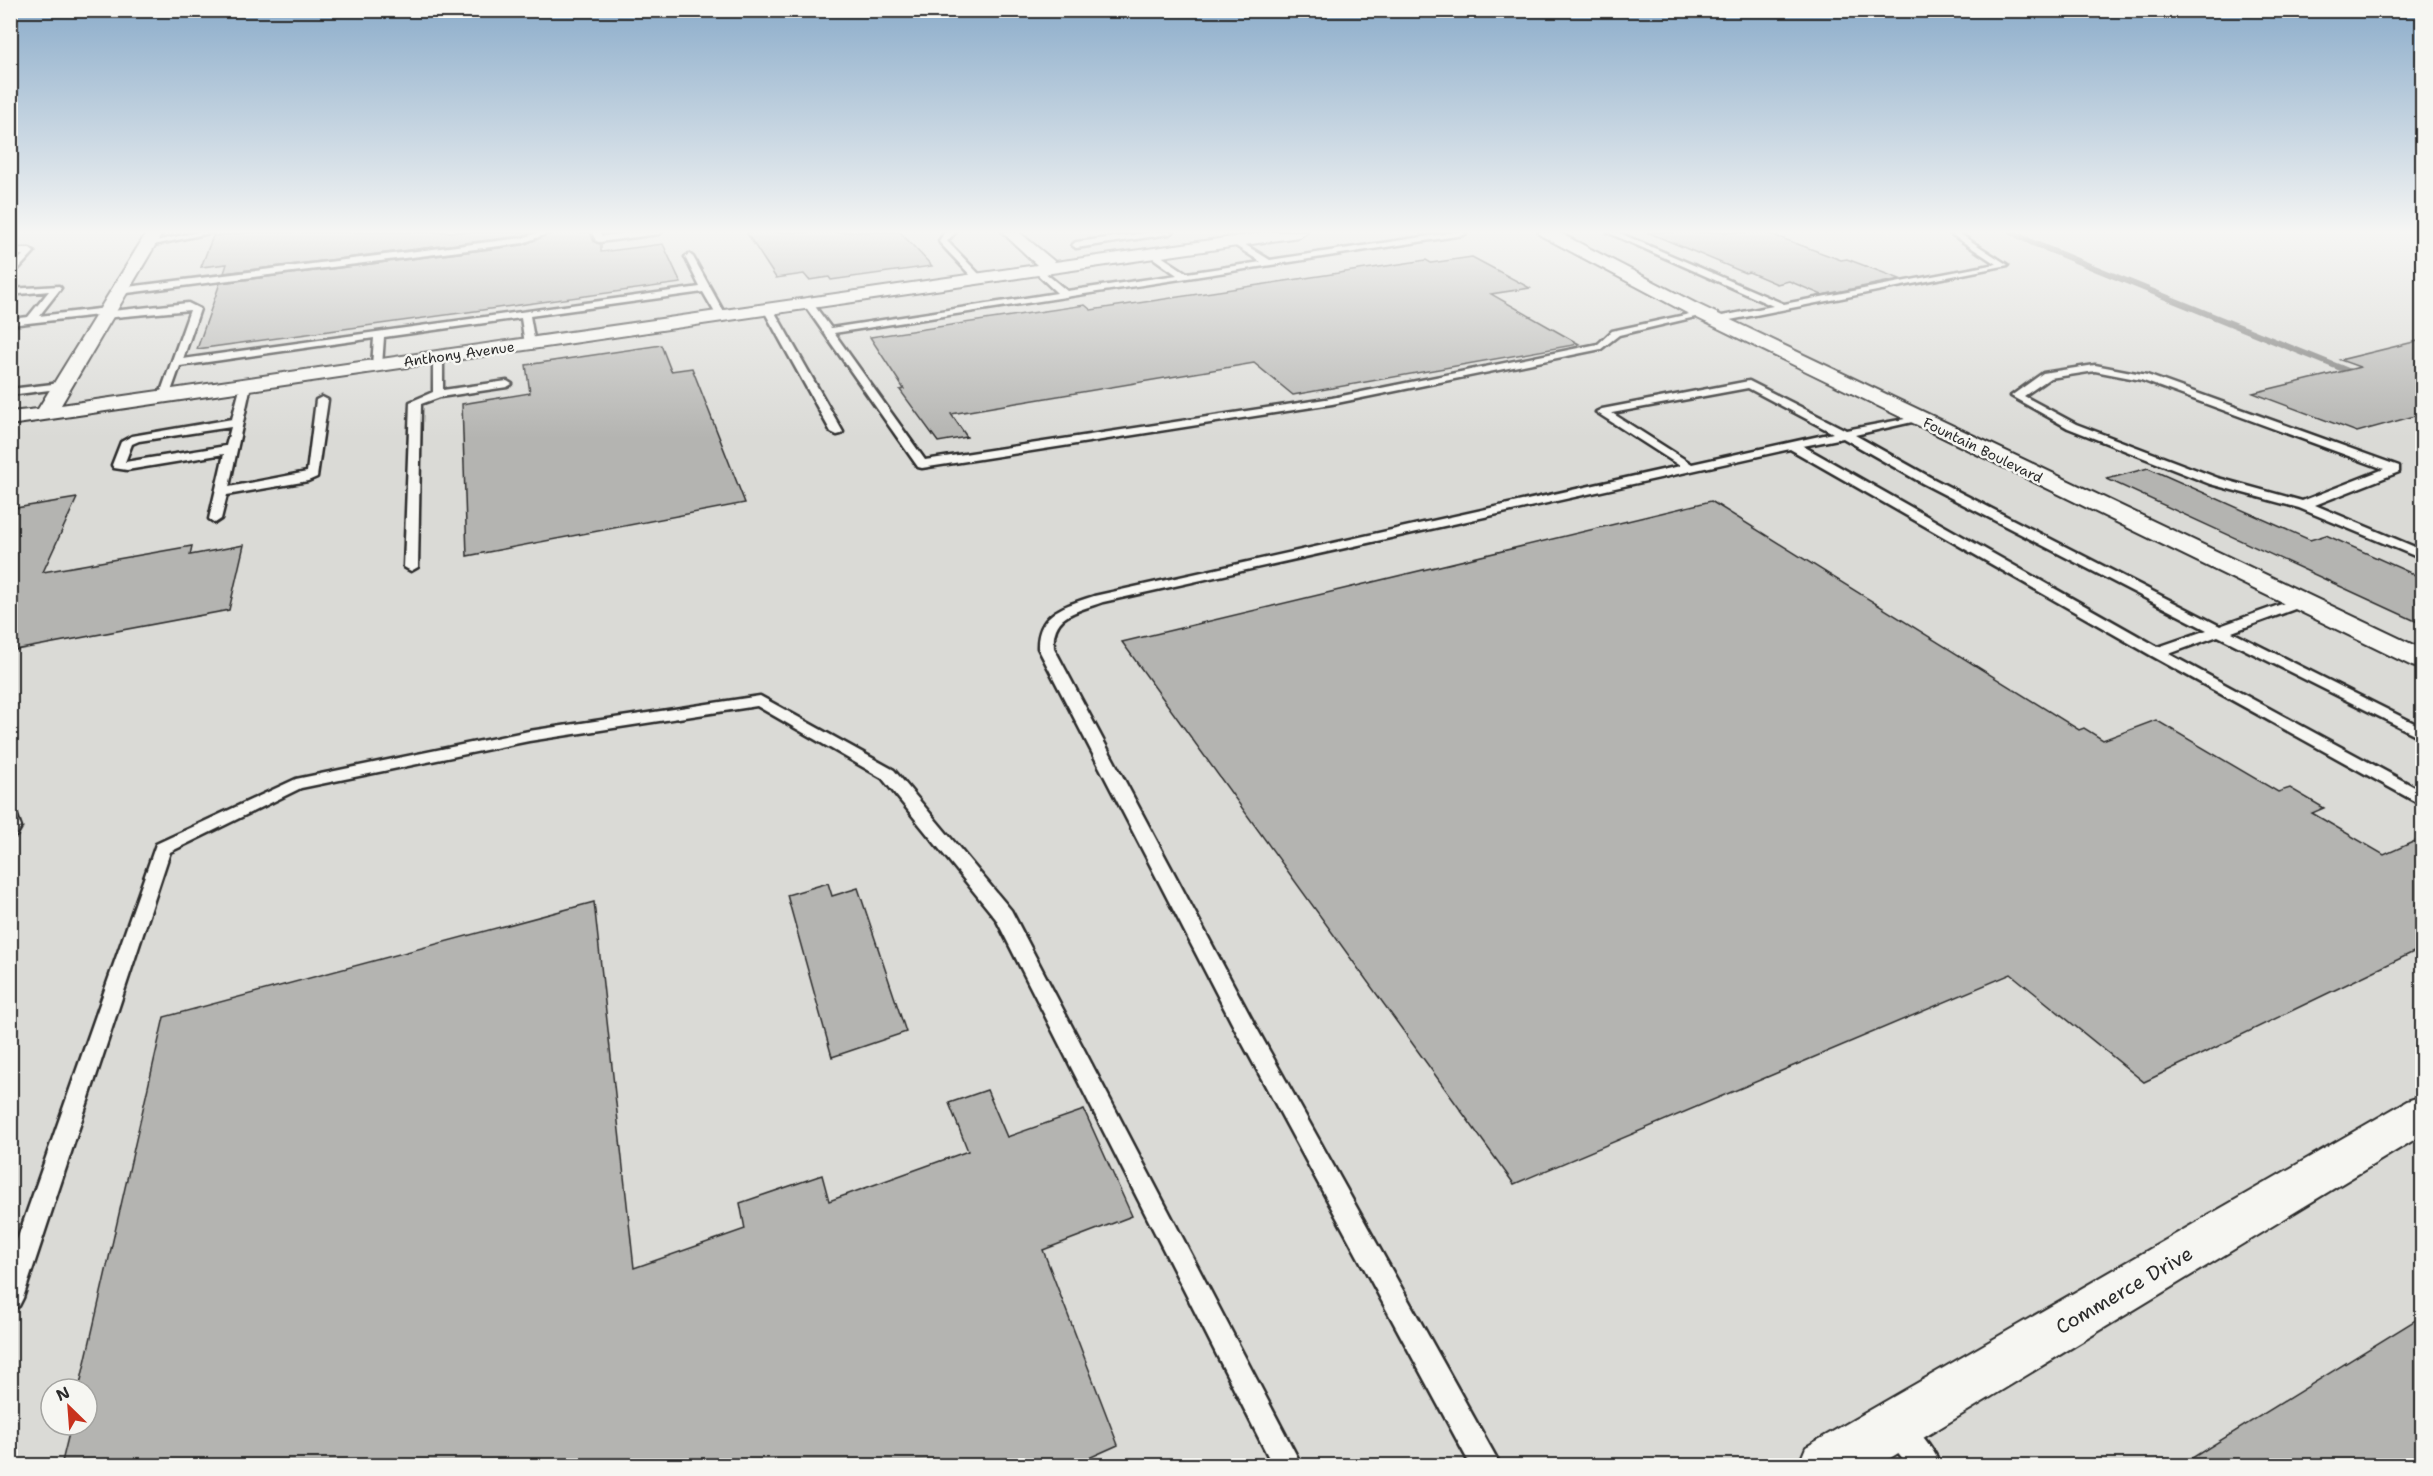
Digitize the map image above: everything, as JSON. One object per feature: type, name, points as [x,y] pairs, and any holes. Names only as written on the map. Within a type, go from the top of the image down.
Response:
[{"type":"street","points":[[45,414],[113,301]]},
{"type":"street","name":"Anthony Avenue","points":[[10,419],[822,301]]},
{"type":"street","name":"Fountain Boulevard","points":[[1678,301],[2422,660]]},
{"type":"street","name":"Commerce Drive","points":[[1824,1466],[2422,1114]]},
{"type":"lane","points":[[31,320],[46,301]]},
{"type":"lane","points":[[176,363],[620,301]]},
{"type":"lane","points":[[713,301],[721,316]]},
{"type":"lane","points":[[829,331],[1026,301]]},
{"type":"lane","points":[[1769,301],[1783,307]]},
{"type":"lane","points":[[808,303],[922,464],[1332,401],[1601,346],[1616,333],[1815,301]]},
{"type":"lane","points":[[10,322],[188,306],[195,309],[164,397]]},
{"type":"lane","points":[[768,309],[837,432]]},
{"type":"lane","points":[[525,314],[530,344]]},
{"type":"lane","points":[[376,366],[379,335]]},
{"type":"lane","points":[[438,357],[438,394]]},
{"type":"lane","points":[[2303,505],[2395,469],[2143,376],[2095,368],[2047,375],[2016,396],[2072,426],[2214,481],[2303,505],[2351,523],[2422,555]]},
{"type":"lane","points":[[411,567],[416,402],[438,394],[507,384]]},
{"type":"lane","points":[[1691,468],[1602,412],[1749,384],[1845,434],[1926,480],[2422,733]]},
{"type":"lane","points":[[215,519],[246,385]]},
{"type":"lane","points":[[10,392],[61,386]]},
{"type":"lane","points":[[221,492],[308,477],[314,474],[322,400]]},
{"type":"lane","points":[[1487,1466],[1248,1033],[1046,648],[1045,632],[1055,618],[1099,599],[1917,418]]},
{"type":"lane","points":[[231,449],[127,466],[118,465],[127,442],[136,438],[238,422]]},
{"type":"lane","points":[[1792,445],[2157,653],[2422,798]]},
{"type":"lane","points":[[2157,653],[2301,602]]},
{"type":"lane","points":[[10,1298],[162,848],[296,784],[529,736],[760,701],[888,774],[1004,915],[1288,1466]]},
{"type":"lane","points":[[10,817],[12,827],[10,832]]},
{"type":"lane","points":[[1893,1425],[1927,1466]]},
{"type":"shaded area","points":[[10,301],[2422,301],[2422,1465],[11,1465]]},
{"type":"building","points":[[214,301],[550,301],[197,349]]},
{"type":"building","points":[[1152,301],[1503,301],[1579,344],[1293,395],[1254,363],[951,414],[967,437],[938,442],[900,390],[904,389],[870,337],[1085,305],[1091,310]]},
{"type":"building","points":[[2422,340],[2422,414],[2357,432],[2253,393],[2360,367],[2340,360]]},
{"type":"building","points":[[661,345],[671,371],[692,368],[745,503],[467,556],[462,404],[530,393],[526,365]]},
{"type":"building","points":[[2148,468],[2310,540],[2326,535],[2422,578],[2422,624],[2107,479]]},
{"type":"building","points":[[77,498],[43,572],[192,546],[190,555],[244,545],[229,610],[10,651],[10,509]]},
{"type":"building","points":[[1711,501],[2079,730],[2084,728],[2103,740],[2156,720],[2278,792],[2290,788],[2324,808],[2312,813],[2384,855],[2422,838],[2422,948],[2144,1082],[2011,974],[1514,1184],[1122,642]]},
{"type":"building","points":[[828,883],[832,896],[858,888],[906,1032],[832,1057],[787,895]]},
{"type":"building","points":[[594,902],[634,1268],[745,1229],[740,1203],[822,1175],[829,1201],[968,1151],[949,1103],[987,1090],[1007,1137],[1084,1110],[1132,1216],[1043,1250],[1118,1445],[1071,1466],[61,1466],[68,1437],[99,1437],[99,1377],[82,1377],[164,1017]]},
{"type":"building","points":[[2422,1316],[2422,1466],[2179,1466]]},
{"type":"waterway","points":[[2176,301],[2358,375],[2356,374]]}]
